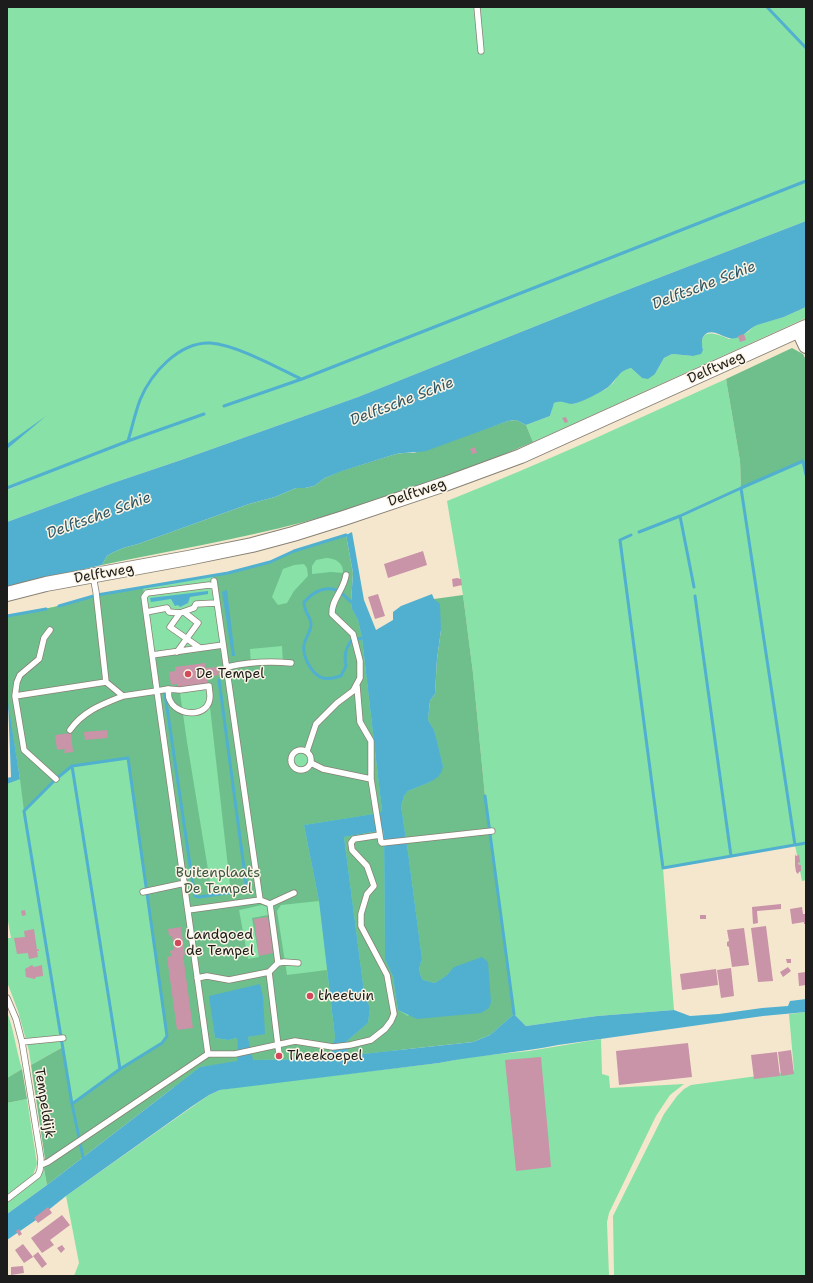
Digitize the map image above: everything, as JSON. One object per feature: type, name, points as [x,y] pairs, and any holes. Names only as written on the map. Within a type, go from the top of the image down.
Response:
[{"type":"street","points":[[802,329],[806,346]]},
{"type":"street","name":"Delftweg","points":[[7,594],[46,584],[188,558],[279,538],[344,518],[445,484],[521,456],[802,329]]},
{"type":"lane","points":[[477,7],[481,51]]},
{"type":"lane","points":[[346,575],[345,583],[333,604],[332,614],[353,634],[357,644],[360,661],[360,678],[357,686],[357,704],[360,722],[371,740],[371,779],[381,842],[492,831]]},
{"type":"lane","points":[[93,576],[106,682],[123,696]]},
{"type":"lane","points":[[208,1054],[144,597],[147,593],[214,584],[260,900]]},
{"type":"lane","points":[[146,612],[167,608],[169,612],[182,612],[194,608],[196,604],[216,603]]},
{"type":"lane","points":[[177,652],[198,623],[182,612]]},
{"type":"lane","points":[[182,612],[170,627],[200,648]]},
{"type":"lane","points":[[50,630],[44,638],[39,659],[20,675],[17,682],[15,696],[24,750],[56,779]]},
{"type":"lane","points":[[152,655],[223,645]]},
{"type":"lane","points":[[227,667],[247,662],[275,661],[291,663]]},
{"type":"lane","points":[[15,696],[106,682]]},
{"type":"lane","points":[[70,730],[76,721],[85,714],[123,696],[168,689],[180,690],[209,686],[209,702],[202,711],[196,713],[186,712],[180,710],[171,702],[168,689]]},
{"type":"lane","points":[[307,751],[316,724],[357,686]]},
{"type":"lane","points":[[299,750],[307,751],[311,754],[311,763],[303,770],[298,770],[293,767],[291,763],[291,756],[299,750]]},
{"type":"lane","points":[[311,763],[323,769],[371,779]]},
{"type":"lane","points":[[7,1199],[38,1175],[41,1165],[48,1162],[208,1054],[235,1054],[295,1041],[333,1047],[350,1045],[371,1040],[385,1029],[394,1014],[387,975],[362,926],[361,914],[367,894],[374,886],[367,866],[352,850],[350,843],[354,839],[380,833]]},
{"type":"lane","points":[[143,892],[184,883]]},
{"type":"lane","points":[[188,910],[260,900],[270,904],[294,893]]},
{"type":"lane","points":[[270,904],[278,963]]},
{"type":"lane","points":[[197,978],[207,976],[229,980],[269,972],[278,963],[298,963]]},
{"type":"lane","points":[[269,972],[279,1054]]},
{"type":"lane","name":"Tempeldijk","points":[[7,998],[16,1019],[22,1042],[41,1165]]},
{"type":"lane","points":[[22,1042],[61,1038]]},
{"type":"green space","points":[[7,7],[806,7],[806,221],[596,302],[358,397],[110,484],[7,522],[7,490],[80,460],[7,488]]},
{"type":"green space","points":[[806,307],[806,318],[533,442],[526,425],[550,416],[554,403],[560,401],[574,404],[588,398],[606,389],[613,383],[618,375],[626,369],[631,368],[642,378],[655,374],[664,358],[672,354],[693,356],[703,350],[702,343],[705,335],[719,335],[729,339],[748,332],[755,325],[784,317]]},
{"type":"green space","points":[[792,348],[803,354],[806,360],[806,475],[803,461],[741,488],[740,461],[726,379]]},
{"type":"green space","name":"Buitenplaats De Tempel","points":[[726,379],[740,461],[741,487],[803,461],[806,475],[806,880],[802,881],[795,845],[663,868],[674,1010],[597,1016],[526,1026],[514,1014],[490,1035],[72,1104],[63,1047],[31,1065],[29,1051],[18,1011],[7,982],[7,938],[11,938],[7,916],[7,784],[20,778],[7,699],[7,616],[54,607],[97,595],[228,573],[270,562],[294,551],[346,535],[351,602],[485,796],[473,673],[463,595],[447,501],[552,457]]},
{"type":"green space","points":[[516,420],[526,425],[533,442],[420,486],[304,522],[102,565],[107,556],[123,548],[249,504],[275,497],[296,488],[314,486],[325,478],[341,471],[396,454],[414,453],[508,421]]},
{"type":"green space","points":[[346,535],[353,573],[351,602],[352,609],[358,620],[362,638],[382,811],[381,813],[304,825],[319,901],[281,905],[277,911],[287,975],[327,970],[335,1037],[332,1051],[320,1059],[252,1060],[248,1037],[265,1033],[210,996],[215,1038],[228,1040],[237,1038],[239,1055],[237,1062],[200,1067],[47,1185],[44,1169],[45,1159],[31,1065],[63,1047],[72,1103],[120,1069],[162,1043],[167,1036],[128,758],[72,766],[56,779],[24,811],[7,699],[7,616],[54,607],[97,595],[143,587],[152,655],[222,645],[214,575],[228,573],[270,562],[294,551]],"holes":[[[326,558],[336,560],[342,566],[343,573],[331,572],[312,574],[312,566],[316,560]],[[304,564],[307,568],[308,576],[294,591],[287,603],[278,605],[272,597],[283,569],[294,565]],[[282,646],[283,664],[251,665],[250,649]],[[208,689],[230,885],[221,891],[211,888],[180,693]],[[298,752],[306,754],[309,756],[308,765],[301,768],[297,766],[293,761],[294,756]],[[262,905],[267,907],[268,915],[252,918],[259,957],[248,959],[239,910]]]},
{"type":"green space","points":[[463,595],[473,673],[485,796],[514,1014],[490,1035],[473,1042],[362,1054],[347,1054],[347,1041],[368,1023],[370,1008],[364,992],[344,837],[384,830],[385,958],[393,977],[398,1010],[408,1016],[446,976],[435,983],[423,980],[420,974],[422,959],[401,806],[404,796],[408,791],[430,782],[443,766],[434,730],[428,720],[430,701],[435,694],[437,659],[441,630],[434,599]]},
{"type":"green space","points":[[7,1012],[22,1069],[7,1078]]},
{"type":"green space","points":[[806,1012],[806,1276],[614,1276],[613,1216],[664,1114],[677,1096],[691,1085],[794,1071],[789,1014]]},
{"type":"green space","points":[[601,1039],[602,1074],[609,1076],[610,1088],[684,1084],[670,1095],[656,1116],[609,1213],[607,1222],[609,1276],[74,1276],[79,1263],[66,1196],[209,1095],[220,1090],[439,1063],[469,1057],[529,1051]]},
{"type":"green space","points":[[22,1069],[27,1099],[7,1103],[7,1078]]},
{"type":"green space","points":[[27,1099],[37,1164],[33,1175],[7,1195],[7,1103]]},
{"type":"green space","points":[[44,1169],[47,1185],[7,1214],[7,1203],[39,1178]]},
{"type":"water","name":"Delftsche Schie","points":[[806,221],[806,307],[784,317],[757,325],[742,336],[736,338],[729,338],[711,332],[707,333],[702,339],[703,350],[701,354],[693,356],[672,354],[664,358],[655,374],[648,379],[642,378],[631,368],[627,369],[623,371],[607,388],[600,392],[585,400],[572,404],[561,402],[554,403],[550,416],[526,425],[516,420],[508,421],[426,451],[396,454],[342,471],[325,478],[314,486],[296,488],[275,497],[249,504],[123,548],[107,556],[102,565],[7,587],[7,522],[110,484],[358,397],[596,302]]},
{"type":"water","points":[[46,416],[7,449],[7,444]]},
{"type":"water","points":[[352,532],[364,600],[376,630],[393,620],[393,612],[401,606],[432,594],[434,599],[440,604],[441,630],[437,659],[435,694],[430,701],[428,720],[434,730],[443,766],[438,777],[408,791],[404,796],[401,806],[422,959],[420,972],[423,980],[435,983],[447,975],[454,967],[482,957],[488,962],[491,1002],[489,1008],[481,1013],[417,1019],[398,1010],[393,977],[385,959],[384,830],[344,837],[364,992],[370,1008],[368,1023],[347,1041],[347,1054],[362,1054],[473,1042],[490,1035],[514,1014],[526,1026],[597,1016],[674,1010],[690,1016],[719,1014],[788,1006],[790,1001],[806,999],[806,1012],[763,1016],[439,1063],[220,1090],[209,1095],[191,1107],[7,1240],[7,1214],[200,1067],[237,1061],[237,1038],[228,1040],[215,1038],[209,996],[260,984],[263,996],[265,1034],[248,1037],[253,1060],[319,1059],[332,1051],[335,1037],[319,901],[304,825],[380,813],[382,811],[362,638],[358,620],[352,609],[351,602],[353,573],[346,535]]},
{"type":"water","points":[[227,590],[235,656],[232,656],[222,592]]},
{"type":"water","points":[[208,591],[208,594],[190,597],[188,603],[180,607],[178,605],[175,606],[171,599],[151,602],[150,598]]},
{"type":"water","points":[[8,702],[20,779],[7,784],[7,778],[11,777]]},
{"type":"building","points":[[744,334],[746,340],[740,342],[738,336]]},
{"type":"building","points":[[566,417],[568,422],[565,423],[562,418]]},
{"type":"building","points":[[475,447],[477,453],[472,454],[470,449]]},
{"type":"building","points":[[423,551],[427,565],[388,578],[384,564]]},
{"type":"building","points":[[452,579],[461,579],[462,585],[453,587]]},
{"type":"building","points":[[378,594],[385,616],[375,619],[368,597]]},
{"type":"building","name":"De Tempel","points":[[205,663],[205,668],[218,667],[219,675],[207,677],[208,684],[177,688],[177,684],[171,685],[169,672],[175,671],[175,667]]},
{"type":"building","points":[[107,730],[108,738],[85,740],[84,732]]},
{"type":"building","points":[[71,733],[73,752],[64,753],[65,749],[57,750],[55,735]]},
{"type":"building","points":[[795,854],[796,856],[799,855],[800,862],[798,863],[801,865],[801,871],[798,874],[796,872]]},
{"type":"building","points":[[781,904],[781,909],[757,911],[758,923],[753,924],[752,907]]},
{"type":"building","points":[[802,907],[803,914],[806,914],[806,924],[804,924],[804,922],[792,924],[790,909]]},
{"type":"building","points":[[25,910],[26,915],[22,916],[21,911]]},
{"type":"building","points":[[700,915],[706,915],[706,919],[700,919]]},
{"type":"building","points":[[268,917],[273,953],[259,956],[254,919]]},
{"type":"building","points":[[766,926],[773,981],[758,982],[751,928]]},
{"type":"building","points":[[181,927],[185,955],[183,955],[193,1028],[177,1030],[167,957],[172,956],[170,951],[174,950],[172,936],[169,936],[168,929]]},
{"type":"building","points":[[744,928],[749,965],[732,967],[729,947],[727,946],[727,942],[729,941],[727,930]]},
{"type":"building","points":[[34,929],[37,950],[39,949],[39,951],[37,951],[38,957],[29,959],[28,953],[17,954],[14,938],[25,937],[24,931]]},
{"type":"building","points":[[786,959],[791,959],[791,963],[787,963]]},
{"type":"building","points":[[32,965],[34,967],[42,965],[43,976],[36,977],[35,979],[26,977],[25,969]]},
{"type":"building","points":[[788,967],[791,971],[783,977],[780,972]]},
{"type":"building","points":[[731,968],[734,996],[721,998],[717,970]]},
{"type":"building","points":[[716,969],[718,985],[682,990],[680,974]]},
{"type":"building","points":[[806,972],[806,985],[799,986],[798,973]]},
{"type":"building","points":[[688,1043],[692,1077],[619,1085],[616,1051]]},
{"type":"building","points":[[791,1050],[794,1074],[781,1076],[778,1052]]},
{"type":"building","points":[[777,1052],[780,1076],[754,1079],[751,1055]]},
{"type":"building","points":[[541,1057],[551,1167],[516,1171],[505,1060]]},
{"type":"building","points":[[48,1207],[52,1213],[38,1223],[34,1218]]},
{"type":"building","points":[[62,1215],[70,1225],[50,1240],[54,1245],[42,1253],[31,1238]]},
{"type":"building","points":[[19,1229],[22,1234],[19,1236],[16,1231]]},
{"type":"building","points":[[23,1244],[33,1257],[24,1263],[15,1250]]},
{"type":"building","points":[[62,1245],[65,1249],[61,1253],[57,1248]]},
{"type":"building","points":[[38,1252],[47,1264],[42,1268],[33,1256]]},
{"type":"building","points":[[23,1266],[24,1273],[11,1275],[11,1267]]},
{"type":"waterway","points":[[767,7],[806,48]]},
{"type":"waterway","points":[[224,406],[302,379],[806,181]]},
{"type":"waterway","points":[[128,441],[140,400],[151,380],[177,353],[199,344],[210,343],[244,352],[301,379]]},
{"type":"waterway","points":[[7,488],[128,441],[204,414]]},
{"type":"waterway","points":[[741,488],[803,461],[806,475]]},
{"type":"waterway","points":[[639,532],[680,516],[741,488],[795,845]]},
{"type":"waterway","points":[[680,516],[694,587]]},
{"type":"waterway","points":[[59,606],[97,595],[228,573],[270,562],[294,551],[346,535]]},
{"type":"waterway","points":[[631,535],[620,540],[663,868],[806,843]]},
{"type":"waterway","points":[[351,602],[339,591],[334,589],[320,590],[311,595],[304,602],[311,624],[304,645],[306,659],[315,673],[323,678],[328,679],[341,676],[346,666],[346,650],[349,644],[351,641],[362,638]]},
{"type":"waterway","points":[[695,596],[731,856]]},
{"type":"waterway","points":[[7,616],[46,609]]},
{"type":"waterway","points":[[165,694],[195,896],[199,897],[242,891],[246,883],[219,680]]},
{"type":"waterway","points":[[72,1104],[120,1069],[162,1043],[167,1036],[128,758],[72,766],[56,779],[24,811],[72,1104],[83,1157]]},
{"type":"waterway","points":[[72,766],[120,1069]]},
{"type":"waterway","points":[[485,796],[514,1014]]},
{"type":"place","name":"De Tempel","points":[[188,674]]},
{"type":"place","name":"Landgoed de Tempel","points":[[178,943]]},
{"type":"place","name":"theetuin","points":[[310,996]]},
{"type":"place","name":"Theekoepel","points":[[279,1056]]}]
